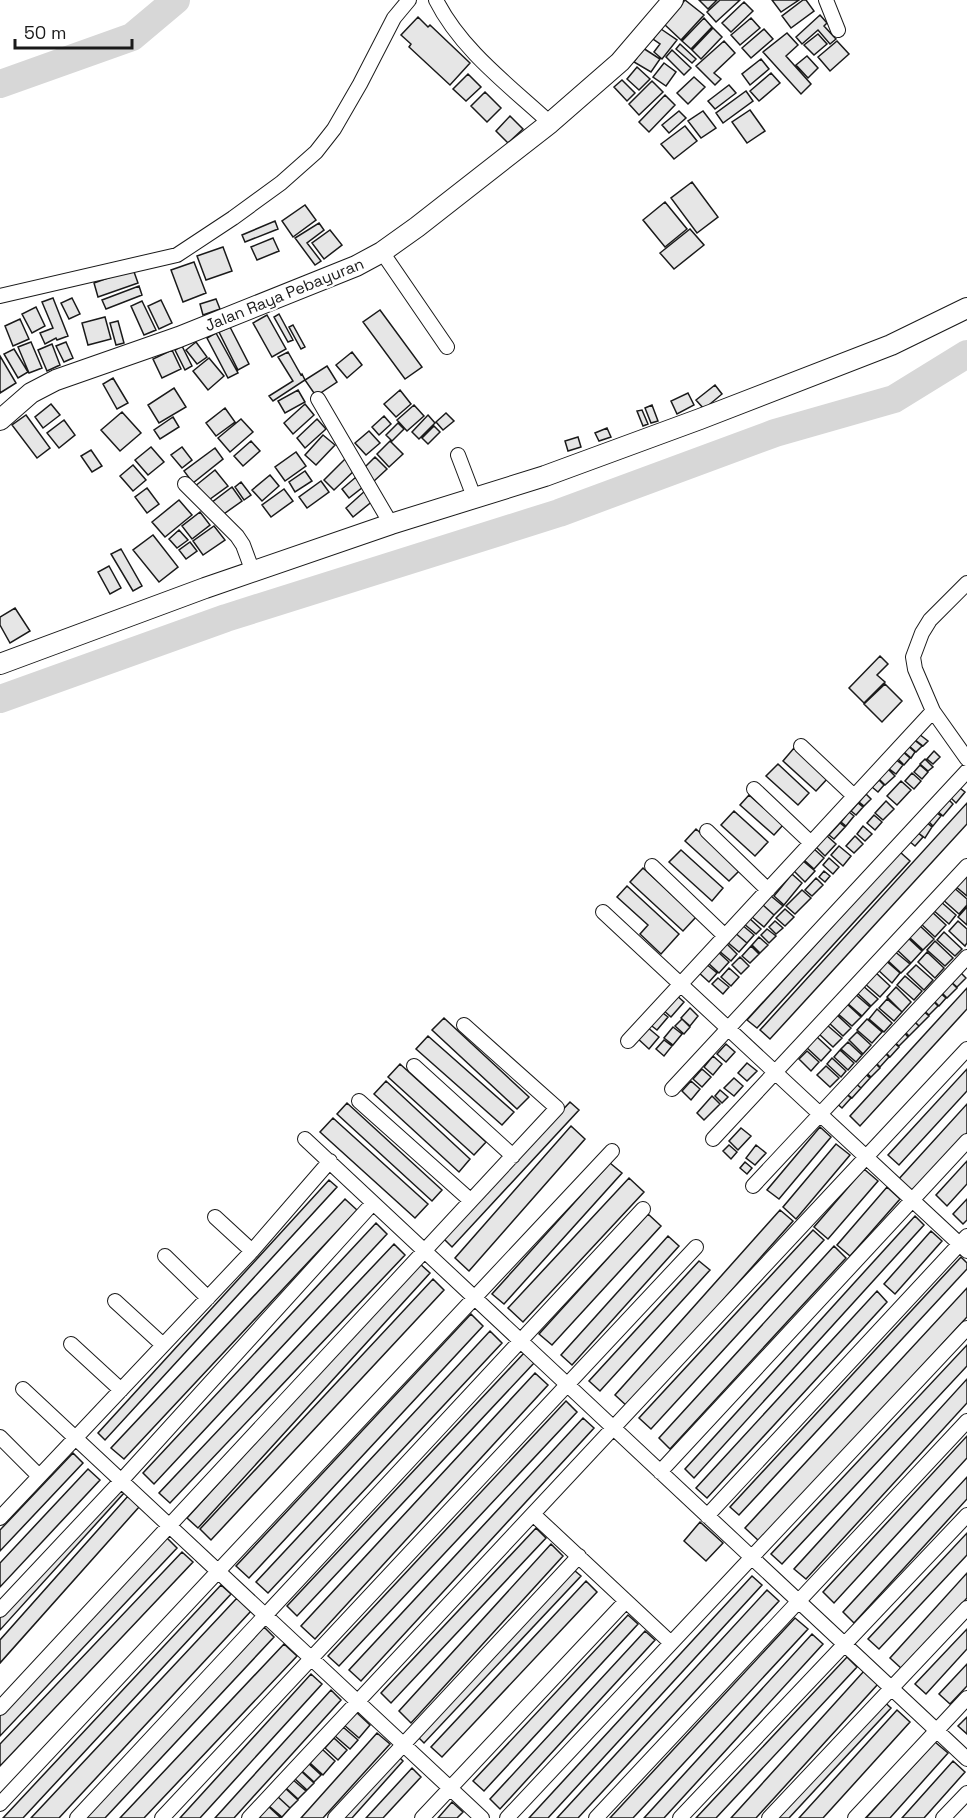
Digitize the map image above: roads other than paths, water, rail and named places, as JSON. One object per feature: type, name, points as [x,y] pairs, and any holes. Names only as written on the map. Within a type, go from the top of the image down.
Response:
[{"type":"street","points":[[0,296],[177,255],[233,218],[281,183],[316,152],[345,111],[394,18],[409,0]]},
{"type":"street","points":[[436,0],[455,31],[475,54],[550,123]]},
{"type":"street","name":"Jalan Raya Pebayuran","points":[[0,420],[32,393],[56,380],[190,333],[356,266],[382,252],[453,200],[550,123],[620,62],[673,0]]},
{"type":"street","points":[[826,0],[838,30]]},
{"type":"street","points":[[382,252],[447,347]]},
{"type":"street","points":[[0,664],[391,524],[545,476],[891,345],[967,308]]},
{"type":"street","points":[[318,399],[391,524]]},
{"type":"street","points":[[458,455],[474,497]]},
{"type":"street","points":[[185,484],[243,545],[252,572]]},
{"type":"street","points":[[967,583],[930,620],[922,633],[913,657],[915,669],[933,711],[967,759]]},
{"type":"street","points":[[628,1041],[933,711]]},
{"type":"street","points":[[801,746],[854,796]]},
{"type":"street","points":[[672,1089],[967,771]]},
{"type":"street","points":[[754,789],[811,843]]},
{"type":"street","points":[[707,831],[768,890]]},
{"type":"street","points":[[652,866],[725,936]]},
{"type":"street","points":[[713,1139],[967,866]]},
{"type":"street","points":[[603,912],[912,1200],[965,1243],[707,1516]]},
{"type":"street","points":[[753,1186],[967,957]]},
{"type":"street","points":[[0,1708],[557,1108],[465,1025]]},
{"type":"street","points":[[249,1818],[967,1050]]},
{"type":"street","points":[[414,1066],[513,1156]]},
{"type":"street","points":[[359,1101],[470,1200]]},
{"type":"street","points":[[305,1139],[967,1760]]},
{"type":"street","points":[[660,1472],[967,1140]]},
{"type":"street","points":[[0,1804],[612,1150]]},
{"type":"street","points":[[0,1518],[252,1251],[330,1161]]},
{"type":"street","points":[[0,1611],[373,1203]]},
{"type":"street","points":[[77,1818],[643,1209]]},
{"type":"street","points":[[216,1217],[252,1251]]},
{"type":"street","points":[[162,1818],[696,1247]]},
{"type":"street","points":[[165,1256],[208,1298]]},
{"type":"street","points":[[115,1301],[163,1345]]},
{"type":"street","points":[[507,1818],[967,1328]]},
{"type":"street","points":[[71,1344],[121,1390]]},
{"type":"street","points":[[23,1389],[482,1818]]},
{"type":"street","points":[[596,1818],[967,1421]]},
{"type":"street","points":[[0,1437],[39,1476]]},
{"type":"street","points":[[533,1514],[671,1643]]},
{"type":"street","points":[[680,1818],[967,1515]]},
{"type":"street","points":[[335,1818],[579,1556]]},
{"type":"street","points":[[422,1818],[626,1601]]},
{"type":"street","points":[[769,1818],[967,1608]]},
{"type":"street","points":[[855,1818],[967,1698]]},
{"type":"street","points":[[943,1818],[967,1793]]},
{"type":"waterway","points":[[0,84],[132,37],[176,0]]},
{"type":"waterway","points":[[0,699],[226,618],[559,513],[775,433],[894,399],[967,354]]}]
